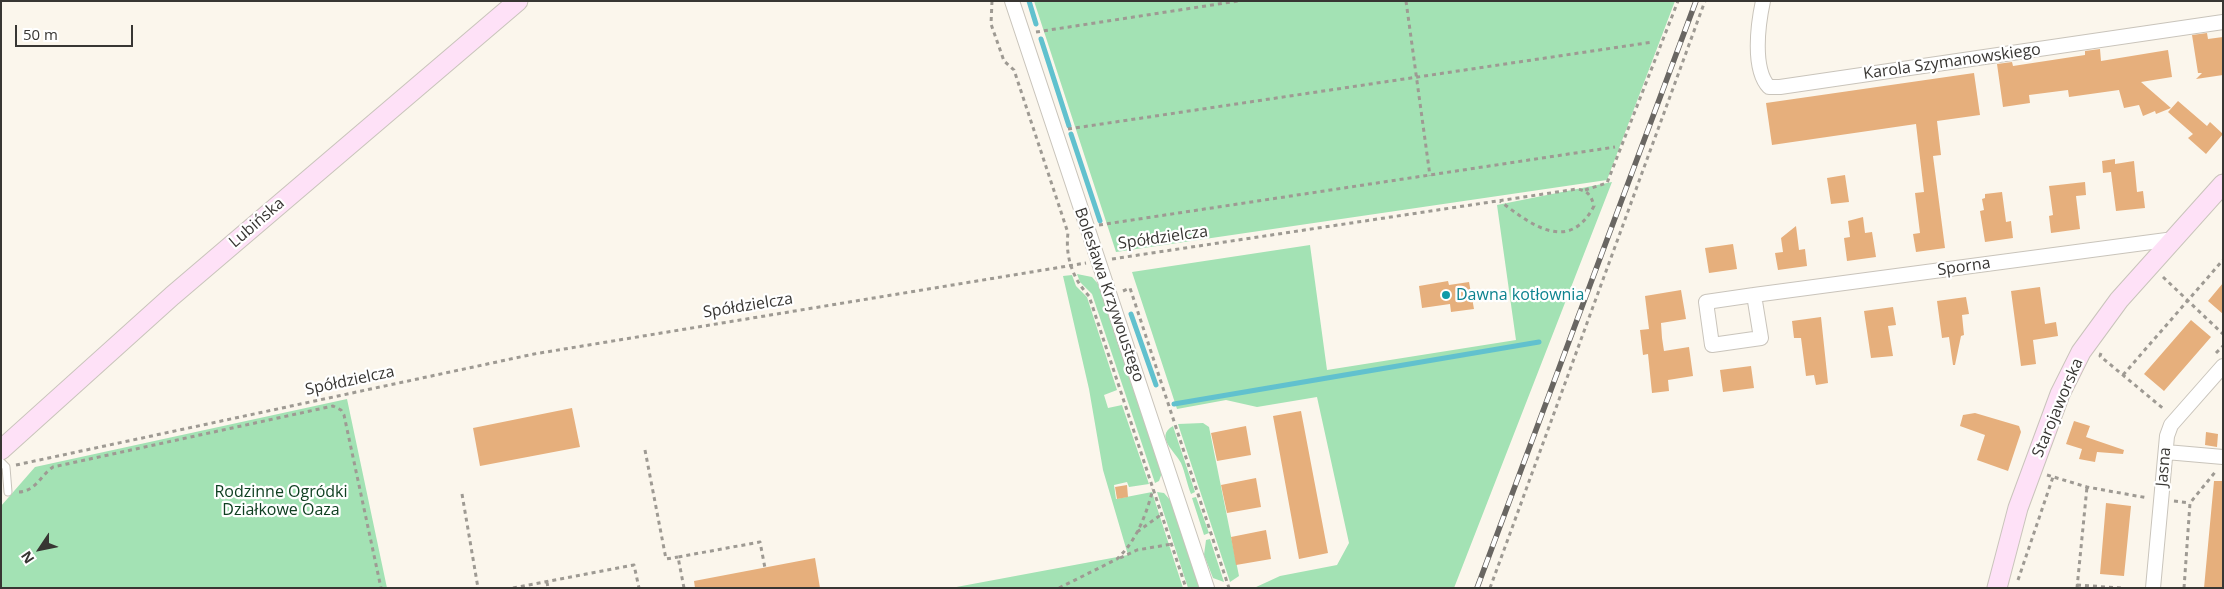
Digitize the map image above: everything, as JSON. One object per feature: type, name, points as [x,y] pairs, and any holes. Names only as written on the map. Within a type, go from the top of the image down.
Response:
[{"type":"main road","name":"Lubińska","points":[[3,460],[172,296],[518,1]]},
{"type":"main road","name":"Starojaworska","points":[[1997,588],[2018,508],[2060,394],[2082,352],[2119,300],[2223,184]]},
{"type":"street","name":"Bolesława Krzywoustego","points":[[1012,1],[1207,588]]},
{"type":"street","name":"Karola Szymanowskiego","points":[[1763,1],[1758,26],[1760,71],[1762,80],[1769,87],[1780,88],[2223,22]]},
{"type":"street","name":"Sporna","points":[[1754,295],[1761,338],[1712,345],[1706,302],[1754,295],[2174,239]]},
{"type":"street","name":"Jasna","points":[[2153,588],[2167,436],[2171,425],[2216,363]]},
{"type":"street","points":[[2166,452],[2221,462]]},
{"type":"lane","points":[[3,460],[8,492]]},
{"type":"path","points":[[992,1],[991,24],[1004,60],[1014,70],[1068,234],[1066,247],[1078,284],[1090,296],[1186,588]]},
{"type":"path","points":[[1023,34],[1238,1]]},
{"type":"path","points":[[1406,1],[1430,176]]},
{"type":"path","name":"Spółdzielcza","points":[[3,460],[534,354],[1097,261],[1577,189],[1585,190],[1607,183],[1678,1]]},
{"type":"path","points":[[1490,588],[1705,1]]},
{"type":"path","points":[[1055,132],[1653,42]]},
{"type":"path","points":[[1086,227],[1615,147]]},
{"type":"path","points":[[1500,201],[1527,222],[1548,232],[1565,232],[1580,225],[1594,206],[1592,196],[1585,190]]},
{"type":"path","points":[[2123,376],[2223,260]]},
{"type":"path","points":[[2159,281],[2164,277],[2223,334]]},
{"type":"path","points":[[1130,288],[1229,588]]},
{"type":"path","points":[[2216,363],[2223,346]]},
{"type":"path","points":[[2105,348],[2100,356],[2123,376],[2165,411],[2171,404]]},
{"type":"path","points":[[8,492],[23,492],[29,489],[41,480],[46,471],[53,467],[333,406],[341,410],[344,415],[380,588]]},
{"type":"path","points":[[645,450],[666,558],[760,542],[765,568]]},
{"type":"path","points":[[2184,588],[2190,503],[2221,462]]},
{"type":"path","points":[[2032,470],[2086,487],[2190,503]]},
{"type":"path","points":[[2016,588],[2053,477]]},
{"type":"path","points":[[2086,487],[2077,586],[2121,588]]},
{"type":"path","points":[[1117,559],[1124,552],[1147,513],[1153,488]]},
{"type":"path","points":[[1191,496],[1198,493]]},
{"type":"path","points":[[462,494],[478,588]]},
{"type":"path","points":[[1137,532],[1162,514]]},
{"type":"path","points":[[1204,537],[1212,535]]},
{"type":"path","points":[[1059,588],[1137,550],[1172,544]]},
{"type":"path","points":[[678,557],[684,588]]},
{"type":"path","points":[[513,588],[634,565],[639,588]]},
{"type":"path","points":[[547,582],[548,588]]},
{"type":"green space","points":[[1034,1],[1675,1],[1607,180],[1116,252]]},
{"type":"green space","points":[[1612,182],[1454,588],[1254,588],[1280,576],[1337,565],[1349,543],[1317,397],[1257,407],[1226,400],[1177,409],[1132,272],[1310,245],[1327,370],[1516,340],[1497,205]]},
{"type":"green space","points":[[1077,274],[1092,277],[1099,285],[1162,473],[1159,481],[1155,483],[1092,294],[1080,282]]},
{"type":"green space","points":[[1072,275],[1076,286],[1087,297],[1117,390],[1104,395],[1108,408],[1122,405],[1149,484],[1129,487],[1127,482],[1114,485],[1116,499],[1152,492],[1183,588],[951,588],[1128,555],[1103,470],[1089,389],[1063,276]]},
{"type":"green space","name":"Rodzinne Ogródki Działkowe Oaza","points":[[347,399],[387,588],[1,588],[1,506],[35,467]]},
{"type":"green space","points":[[1203,423],[1209,427],[1239,576],[1230,582],[1178,424]]},
{"type":"green space","points":[[1173,426],[1195,492],[1191,494],[1181,463],[1166,440],[1168,430]]},
{"type":"green space","points":[[1157,492],[1164,493],[1171,501],[1200,588],[1188,588]]},
{"type":"green space","points":[[1196,497],[1209,533],[1204,535],[1192,498]]},
{"type":"green space","points":[[1210,539],[1224,582],[1213,578],[1204,555],[1206,540]]},
{"type":"building","points":[[2207,33],[2208,39],[2223,37],[2223,75],[2196,79],[2202,73],[2198,73],[2192,35]]},
{"type":"building","points":[[2100,49],[2101,61],[2168,50],[2172,77],[2141,82],[2171,108],[2156,114],[2155,111],[2143,116],[2139,105],[2124,108],[2119,90],[2069,97],[2068,90],[2029,95],[2030,103],[2003,107],[1997,64],[2012,62],[2013,66],[2085,55],[2085,51]]},
{"type":"building","points":[[1974,73],[1980,115],[1937,121],[1941,155],[1933,156],[1945,248],[1916,252],[1913,234],[1920,233],[1915,193],[1924,192],[1916,124],[1772,145],[1766,103]]},
{"type":"building","points":[[2178,101],[2207,126],[2210,122],[2223,134],[2206,154],[2188,138],[2193,134],[2168,112]]},
{"type":"building","points":[[2115,159],[2115,164],[2134,161],[2137,192],[2143,191],[2145,208],[2116,211],[2111,172],[2103,173],[2102,161]]},
{"type":"building","points":[[1845,175],[1849,202],[1831,204],[1827,178]]},
{"type":"building","points":[[2085,182],[2086,195],[2076,196],[2080,229],[2051,233],[2049,216],[2053,215],[2049,186]]},
{"type":"building","points":[[2002,192],[2006,222],[2011,221],[2013,238],[1985,242],[1980,211],[1984,210],[1982,199],[1985,198],[1985,194]]},
{"type":"building","points":[[1863,217],[1865,233],[1872,232],[1876,257],[1847,261],[1844,238],[1850,237],[1848,221]]},
{"type":"building","points":[[1796,226],[1799,250],[1805,249],[1807,266],[1778,270],[1775,253],[1783,252],[1781,238]]},
{"type":"building","points":[[1733,244],[1737,269],[1709,273],[1705,248]]},
{"type":"building","name":"Dawna kotłownia","points":[[1448,281],[1449,285],[1469,282],[1474,309],[1451,312],[1450,304],[1422,308],[1419,286]]},
{"type":"building","points":[[2223,283],[2223,314],[2208,301]]},
{"type":"building","points":[[2040,287],[2045,324],[2056,322],[2058,336],[2033,340],[2036,364],[2021,366],[2011,291]]},
{"type":"building","points":[[1681,290],[1686,319],[1661,323],[1662,338],[1664,351],[1689,347],[1693,376],[1668,380],[1669,391],[1652,393],[1648,354],[1643,355],[1640,330],[1649,329],[1645,296]]},
{"type":"building","points":[[1966,297],[1969,314],[1962,315],[1964,335],[1961,336],[1955,365],[1953,365],[1949,337],[1942,338],[1937,301]]},
{"type":"building","points":[[1893,307],[1896,325],[1888,326],[1893,356],[1871,358],[1864,311]]},
{"type":"building","points":[[1821,317],[1828,383],[1816,385],[1814,375],[1806,376],[1801,338],[1794,338],[1792,321]]},
{"type":"building","points":[[2191,320],[2211,337],[2164,391],[2144,374]]},
{"type":"building","points":[[1751,366],[1754,388],[1723,392],[1720,370]]},
{"type":"building","points":[[572,408],[580,447],[480,466],[473,428]]},
{"type":"building","points":[[1301,411],[1328,553],[1299,559],[1273,416]]},
{"type":"building","points":[[1975,413],[2019,426],[2021,432],[2008,471],[1977,460],[1985,435],[1960,426],[1963,415]]},
{"type":"building","points":[[2074,421],[2090,426],[2086,437],[2124,450],[2123,454],[2097,452],[2095,462],[2079,459],[2082,449],[2066,444]]},
{"type":"building","points":[[1246,426],[1251,455],[1217,461],[1211,433]]},
{"type":"building","points":[[2206,432],[2218,434],[2217,447],[2205,445]]},
{"type":"building","points":[[1256,478],[1261,507],[1227,513],[1221,485]]},
{"type":"building","points":[[2214,481],[2223,481],[2223,588],[2204,588]]},
{"type":"building","points":[[1127,485],[1128,497],[1117,499],[1115,487]]},
{"type":"building","points":[[2106,503],[2131,506],[2124,576],[2100,574]]},
{"type":"building","points":[[1266,530],[1271,559],[1236,565],[1231,537]]},
{"type":"building","points":[[815,558],[820,588],[695,588],[694,581]]},
{"type":"waterway","points":[[1029,1],[1036,24]]},
{"type":"waterway","points":[[1041,39],[1069,126]]},
{"type":"waterway","points":[[1071,134],[1100,221]]},
{"type":"waterway","points":[[1131,314],[1156,385]]},
{"type":"waterway","points":[[1174,404],[1539,342]]},
{"type":"railway","points":[[1477,588],[1696,1]]},
{"type":"place","name":"Dawna kotłownia","points":[[1446,295]]}]
